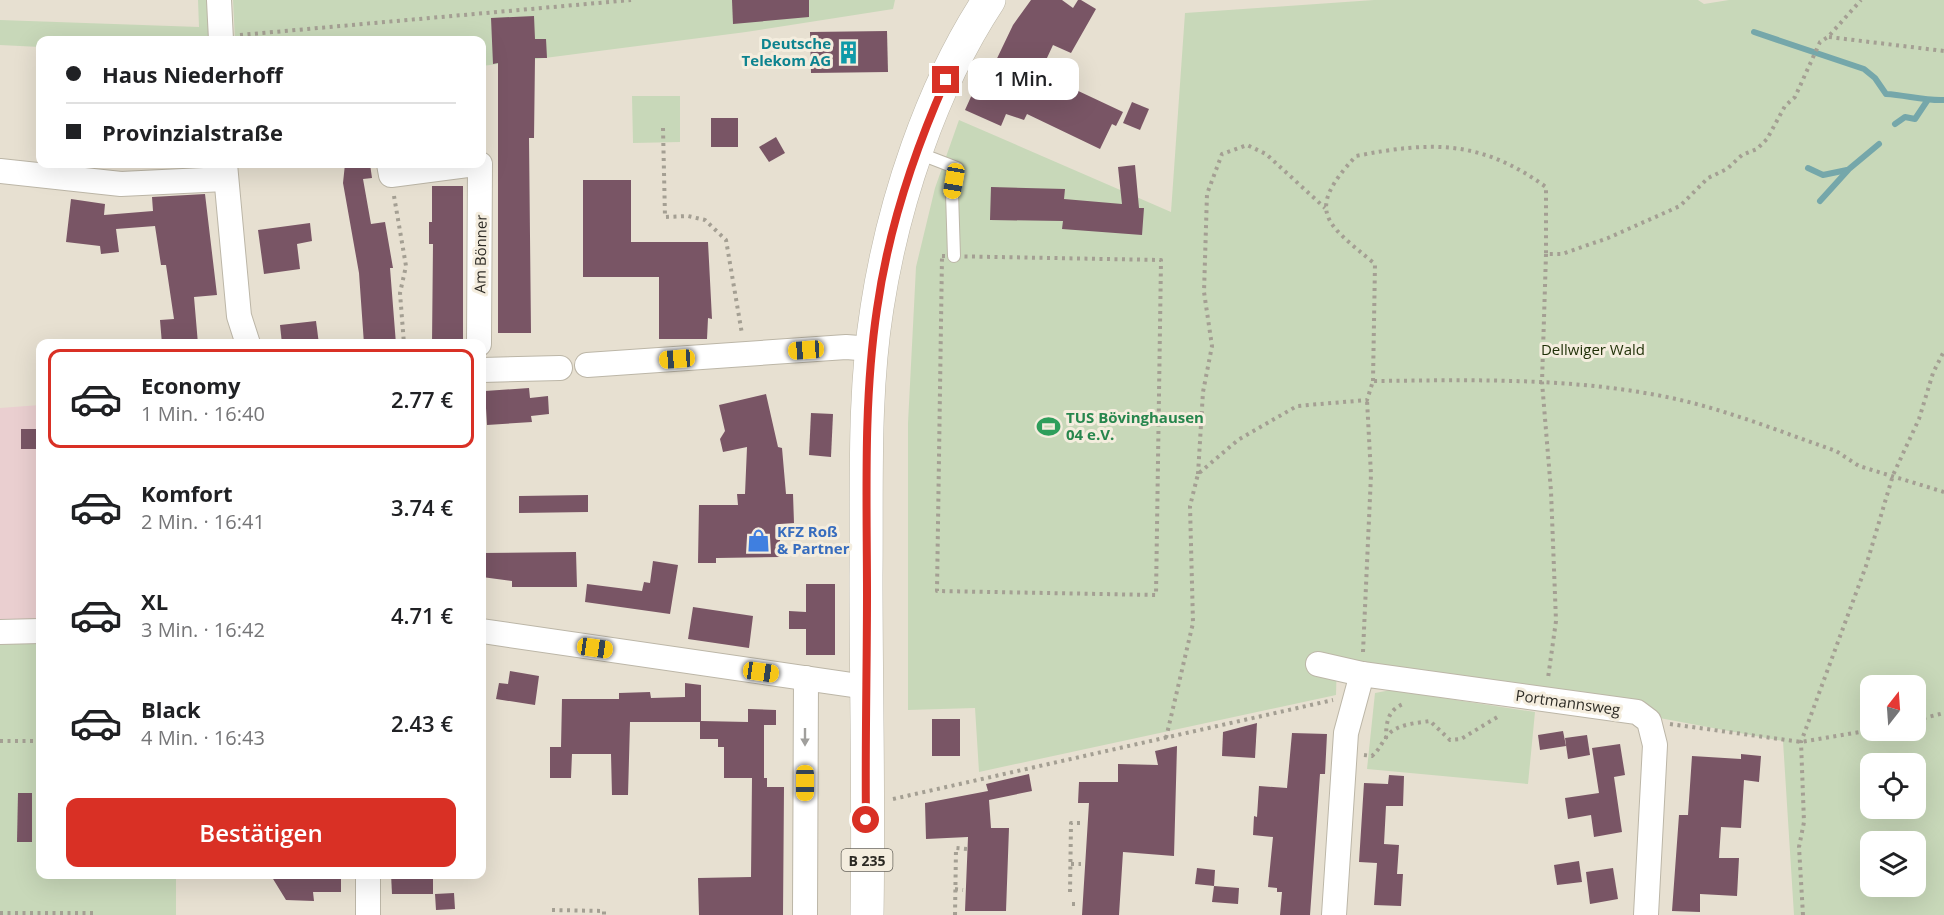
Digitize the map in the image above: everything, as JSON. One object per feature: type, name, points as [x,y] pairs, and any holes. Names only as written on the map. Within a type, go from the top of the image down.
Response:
[{"type":"main road","name":"B 235","points":[[867,915],[867,440],[872,349],[886,261],[918,153],[946,80],[989,0]]},
{"type":"street","points":[[219,0],[221,36]]},
{"type":"street","points":[[390,169],[407,168]]},
{"type":"street","name":"Am Bönner","points":[[479,339],[480,168]]},
{"type":"street","points":[[0,171],[121,184],[225,171],[238,316],[247,339]]},
{"type":"street","points":[[587,365],[846,347],[872,349]]},
{"type":"street","points":[[486,370],[560,368]]},
{"type":"street","points":[[0,632],[36,632]]},
{"type":"street","points":[[486,632],[866,687]]},
{"type":"street","name":"Portmannsweg","points":[[1318,664],[1362,674],[1637,712],[1649,722]]},
{"type":"street","points":[[1334,915],[1346,733],[1362,674]]},
{"type":"street","points":[[805,915],[806,678]]},
{"type":"street","points":[[1646,915],[1655,745],[1649,722]]},
{"type":"street","points":[[368,879],[368,915]]},
{"type":"lane","points":[[918,153],[957,168],[952,193],[954,256]]},
{"type":"path","points":[[253,36],[631,0]]},
{"type":"path","points":[[1546,254],[1562,254],[1608,238],[1680,206],[1708,178],[1727,169],[1743,155],[1757,149],[1767,139],[1785,106],[1795,97],[1820,42],[1828,37],[1861,0]]},
{"type":"path","points":[[1828,37],[1944,51]]},
{"type":"path","points":[[663,128],[665,217],[688,216],[705,220],[726,240],[745,354]]},
{"type":"path","points":[[1166,738],[1193,623],[1190,506],[1198,474],[1203,392],[1212,346],[1204,292],[1207,194],[1222,154],[1247,145],[1266,154],[1325,208],[1331,227],[1375,264],[1373,381],[1367,400],[1371,475],[1362,674]]},
{"type":"path","points":[[1325,208],[1329,191],[1356,156],[1407,146],[1466,148],[1524,171],[1546,187],[1542,382],[1551,491],[1556,621],[1535,698],[1516,718],[1499,716],[1461,739],[1450,740],[1430,720],[1406,725],[1389,733],[1386,741],[1372,756],[1344,754]]},
{"type":"path","points":[[390,169],[406,266],[400,293],[404,339]]},
{"type":"path","points":[[942,256],[954,256],[1161,260],[1156,595],[937,591],[942,256]]},
{"type":"path","points":[[1803,915],[1798,847],[1804,822],[1801,742],[1866,566],[1893,475],[1919,419],[1933,373],[1944,351]]},
{"type":"path","points":[[1373,381],[1542,382],[1600,386],[1678,399],[1836,451],[1859,466],[1944,492]]},
{"type":"path","points":[[1198,474],[1238,440],[1297,406],[1367,400]]},
{"type":"path","points":[[897,798],[1356,697]]},
{"type":"path","points":[[1386,741],[1386,725],[1391,712],[1407,703]]},
{"type":"path","points":[[1926,718],[1944,713]]},
{"type":"path","points":[[1649,722],[1801,742],[1860,732]]},
{"type":"path","points":[[0,741],[36,741]]},
{"type":"path","points":[[1070,892],[1071,823],[1083,823]]},
{"type":"path","points":[[956,915],[956,848],[967,849]]},
{"type":"path","points":[[1071,864],[1081,864]]},
{"type":"path","points":[[955,889],[963,890]]},
{"type":"path","points":[[1072,904],[1079,904]]},
{"type":"path","points":[[552,910],[604,911],[604,915]]},
{"type":"path","points":[[0,913],[93,913]]},
{"type":"shaded area","points":[[36,405],[36,619],[0,619],[0,408]]},
{"type":"green space","points":[[198,0],[209,0],[209,36],[36,36],[36,47],[0,45],[0,20],[199,27]]},
{"type":"green space","points":[[233,0],[895,0],[893,9],[746,32],[486,65],[486,36],[235,36]]},
{"type":"green space","name":"Dellwiger Wald","points":[[1374,0],[1698,0],[1704,4],[1729,0],[1944,0],[1944,915],[1794,915],[1783,741],[1337,658],[1336,695],[979,772],[975,708],[908,710],[908,423],[916,267],[935,188],[959,120],[1171,212],[1185,13]]},
{"type":"green space","points":[[632,96],[680,96],[680,142],[633,143]]},
{"type":"green space","points":[[0,639],[36,640],[36,879],[176,879],[176,915],[0,915]]},
{"type":"green space","points":[[1391,690],[1535,712],[1528,784],[1367,769],[1375,693]]},
{"type":"building","points":[[732,0],[809,0],[809,17],[733,24]]},
{"type":"building","points":[[1031,0],[1062,0],[1073,8],[1078,0],[1081,0],[1096,9],[1071,53],[1053,45],[1040,73],[1123,112],[1116,126],[1112,124],[1100,149],[1027,114],[1024,120],[1006,114],[1001,126],[965,110],[983,70],[990,73],[1013,25]]},
{"type":"building","points":[[534,16],[535,39],[546,39],[547,58],[535,58],[534,138],[529,138],[531,333],[498,333],[498,63],[493,64],[491,18]]},
{"type":"building","name":"Deutsche Telekom AG","points":[[887,31],[888,72],[811,73],[810,32]]},
{"type":"building","points":[[1132,102],[1149,109],[1140,130],[1123,123]]},
{"type":"building","points":[[711,118],[738,118],[738,147],[711,147]]},
{"type":"building","points":[[776,137],[785,153],[769,162],[759,147]]},
{"type":"building","points":[[1135,165],[1139,208],[1144,208],[1142,235],[1062,229],[1063,221],[990,220],[991,187],[1065,189],[1064,199],[1122,204],[1118,167]]},
{"type":"building","points":[[345,168],[371,168],[372,178],[363,179],[371,224],[385,222],[393,268],[390,268],[396,339],[364,339],[359,273],[343,183]]},
{"type":"building","points":[[583,180],[631,180],[631,242],[708,242],[712,319],[708,318],[707,339],[659,339],[659,277],[583,277]]},
{"type":"building","points":[[432,186],[463,186],[463,339],[432,339],[433,244],[429,244],[429,222],[432,222]]},
{"type":"building","points":[[205,194],[217,295],[194,297],[198,339],[162,339],[160,320],[174,319],[166,265],[161,265],[155,226],[116,229],[119,252],[101,254],[100,246],[66,242],[71,199],[105,204],[104,215],[153,211],[152,197]]},
{"type":"building","points":[[310,223],[312,241],[297,244],[300,269],[264,274],[258,230]]},
{"type":"building","points":[[316,321],[318,339],[281,339],[280,325]]},
{"type":"building","points":[[529,388],[530,398],[548,396],[549,414],[531,416],[532,422],[487,425],[486,391]]},
{"type":"building","points":[[766,394],[778,447],[782,448],[786,494],[793,494],[794,523],[780,524],[780,557],[716,558],[716,563],[698,563],[699,505],[738,505],[737,494],[745,494],[747,447],[723,452],[720,439],[725,431],[719,405]]},
{"type":"building","points":[[811,413],[833,414],[831,457],[809,455]]},
{"type":"building","points":[[21,429],[36,429],[36,449],[21,449]]},
{"type":"building","points":[[588,495],[588,512],[519,513],[519,496]]},
{"type":"building","points":[[576,552],[577,587],[512,587],[512,581],[486,578],[486,553]]},
{"type":"building","points":[[653,561],[678,565],[670,614],[585,602],[587,584],[642,591],[644,582],[650,583]]},
{"type":"building","points":[[806,584],[835,584],[835,655],[806,655],[806,629],[789,629],[789,611],[806,612]]},
{"type":"building","points":[[693,607],[753,616],[749,648],[688,639]]},
{"type":"building","points":[[510,671],[539,676],[535,705],[496,699],[499,683],[508,684]]},
{"type":"building","points":[[685,683],[701,685],[701,721],[748,722],[748,709],[776,710],[776,725],[764,725],[764,778],[724,778],[724,747],[718,747],[718,739],[700,739],[700,722],[630,722],[628,795],[612,795],[611,754],[572,754],[571,778],[550,778],[550,747],[561,747],[562,699],[619,699],[619,693],[650,692],[651,698],[685,697]]},
{"type":"building","points":[[932,719],[960,719],[960,756],[932,756]]},
{"type":"building","points":[[1257,723],[1255,758],[1222,756],[1223,732]]},
{"type":"building","points":[[1563,731],[1566,746],[1540,750],[1538,735]]},
{"type":"building","points":[[1292,733],[1327,734],[1325,774],[1320,774],[1310,915],[1280,915],[1282,892],[1277,892],[1277,888],[1268,887],[1273,837],[1253,835],[1259,786],[1287,788]]},
{"type":"building","points":[[1587,735],[1590,755],[1568,759],[1565,738]]},
{"type":"building","points":[[1620,744],[1625,775],[1614,777],[1622,832],[1594,837],[1591,815],[1568,819],[1565,798],[1599,793],[1592,748]]},
{"type":"building","points":[[1177,746],[1174,856],[1123,852],[1119,915],[1082,915],[1089,803],[1078,803],[1079,782],[1118,782],[1118,764],[1158,765],[1155,751]]},
{"type":"building","points":[[1741,754],[1761,756],[1759,782],[1744,780],[1741,828],[1721,827],[1719,858],[1739,858],[1737,896],[1700,894],[1700,912],[1672,911],[1679,815],[1688,815],[1692,756],[1741,759]]},
{"type":"building","points":[[1029,774],[1032,791],[989,800],[991,828],[1009,828],[1006,911],[965,911],[968,837],[926,839],[925,803],[988,791],[986,784]]},
{"type":"building","points":[[1389,775],[1404,776],[1403,806],[1386,806],[1384,844],[1399,845],[1397,874],[1403,874],[1401,906],[1374,905],[1377,863],[1359,862],[1364,783],[1388,784]]},
{"type":"building","points":[[752,778],[767,778],[767,787],[784,787],[783,915],[699,915],[698,878],[751,877]]},
{"type":"building","points":[[18,793],[32,793],[32,842],[17,842]]},
{"type":"building","points":[[1579,861],[1582,882],[1557,885],[1554,865]]},
{"type":"building","points":[[1197,868],[1215,870],[1214,886],[1195,884]]},
{"type":"building","points":[[1613,868],[1618,899],[1590,904],[1586,872]]},
{"type":"building","points":[[273,879],[341,879],[341,892],[313,892],[314,901],[286,900]]},
{"type":"building","points":[[391,879],[433,879],[433,894],[392,894]]},
{"type":"building","points":[[1214,886],[1239,888],[1238,904],[1212,902]]},
{"type":"building","points":[[454,893],[455,909],[436,910],[435,894]]},
{"type":"waterway","points":[[1754,32],[1864,69],[1875,78],[1886,94],[1944,100]]},
{"type":"waterway","points":[[1895,124],[1905,117],[1915,119],[1927,101]]},
{"type":"waterway","points":[[1820,201],[1849,169],[1879,144]]},
{"type":"waterway","points":[[1808,168],[1823,175],[1847,170]]},
{"type":"place","name":"Deutsche Telekom AG","points":[[849,52]]},
{"type":"place","name":"TUS Bövinghausen 04 e.V.","points":[[1048,426]]},
{"type":"place","name":"KFZ Roß & Partner","points":[[759,540]]},
{"type":"route","points":[[866,820],[867,440],[872,349],[877,309],[894,225],[933,108],[946,80]]}]
